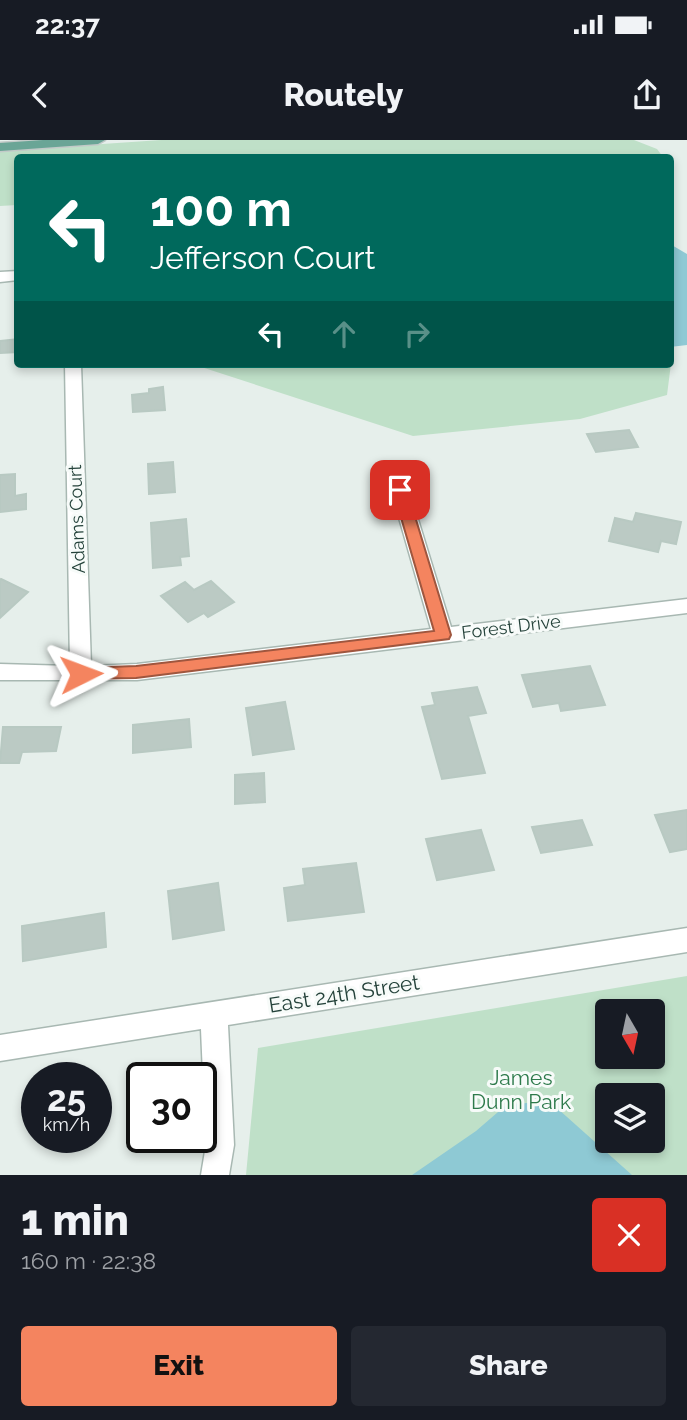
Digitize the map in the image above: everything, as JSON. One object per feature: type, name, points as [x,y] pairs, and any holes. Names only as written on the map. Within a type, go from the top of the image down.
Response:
[{"type":"main road","points":[[0,147],[98,140]]},
{"type":"street","name":"Adams Court","points":[[73,368],[81,674]]},
{"type":"street","points":[[400,490],[443,635]]},
{"type":"street","name":"Forest Drive","points":[[0,672],[136,672],[687,606]]},
{"type":"street","name":"East 24th Street","points":[[0,1048],[687,940]]},
{"type":"street","points":[[214,1014],[220,1144],[215,1175]]},
{"type":"green space","points":[[161,140],[634,140],[657,149],[661,154],[14,154],[14,205],[0,206],[0,151]]},
{"type":"green space","points":[[204,368],[670,368],[667,395],[580,419],[413,436]]},
{"type":"green space","name":"James Dunn Park","points":[[687,976],[687,1175],[246,1175],[258,1048]]},
{"type":"water","points":[[674,246],[687,254],[687,345],[674,347]]},
{"type":"water","points":[[548,1100],[595,1142],[595,1153],[607,1153],[632,1175],[412,1175],[476,1131],[505,1106]]},
{"type":"building","points":[[14,339],[14,352],[0,353],[0,341]]},
{"type":"building","points":[[163,387],[165,410],[133,412],[132,395],[149,393],[149,389]]},
{"type":"building","points":[[629,430],[638,447],[596,452],[587,434]]},
{"type":"building","points":[[173,462],[175,492],[149,494],[148,464]]},
{"type":"building","points":[[15,474],[15,496],[26,494],[26,509],[0,512],[0,475]]},
{"type":"building","points":[[636,513],[681,522],[676,544],[661,541],[658,552],[609,541],[615,518],[633,522]]},
{"type":"building","points":[[186,519],[189,556],[180,557],[181,565],[153,568],[151,523]]},
{"type":"building","points":[[0,580],[28,592],[0,618]]},
{"type":"building","points":[[211,581],[234,602],[208,617],[204,613],[188,622],[161,596],[185,582],[194,590]]},
{"type":"building","points":[[590,666],[605,705],[561,711],[559,703],[533,707],[522,675]]},
{"type":"building","points":[[477,687],[486,713],[468,716],[485,773],[442,779],[422,707],[435,705],[432,693]]},
{"type":"building","points":[[285,702],[294,749],[253,755],[246,708]]},
{"type":"building","points":[[189,719],[191,747],[133,753],[133,725]]},
{"type":"building","points":[[3,727],[61,727],[56,751],[22,752],[19,763],[0,763]]},
{"type":"building","points":[[264,773],[265,802],[235,804],[235,775]]},
{"type":"building","points":[[687,810],[687,849],[670,852],[655,815]]},
{"type":"building","points":[[582,820],[592,845],[541,853],[532,827]]},
{"type":"building","points":[[481,830],[494,870],[437,880],[426,839]]},
{"type":"building","points":[[356,863],[364,912],[288,921],[284,888],[305,885],[303,869]]},
{"type":"building","points":[[218,883],[224,930],[173,939],[168,891]]},
{"type":"building","points":[[104,913],[106,947],[23,961],[22,926]]},
{"type":"route","points":[[81,674],[136,672],[443,635],[400,490]]}]
